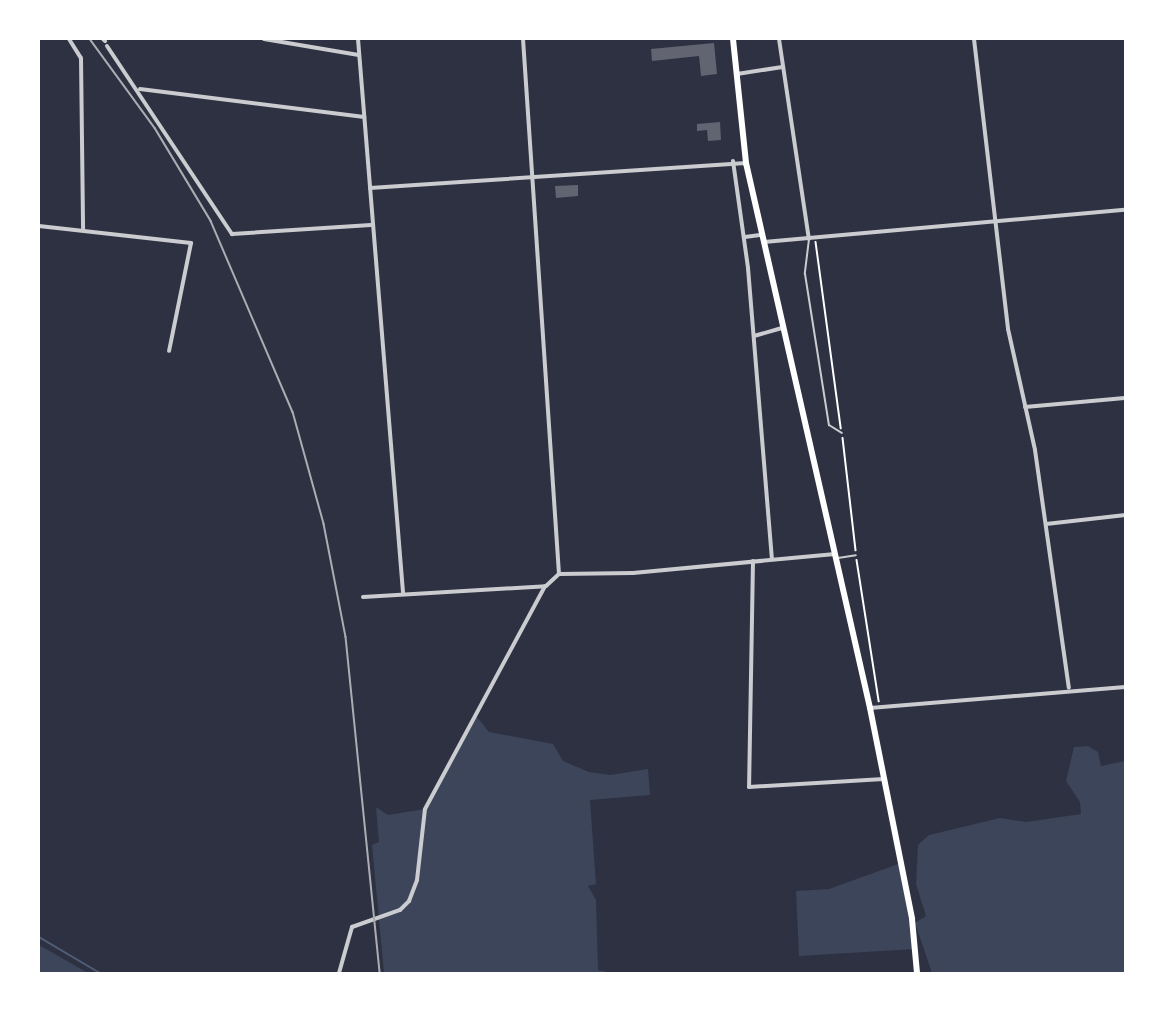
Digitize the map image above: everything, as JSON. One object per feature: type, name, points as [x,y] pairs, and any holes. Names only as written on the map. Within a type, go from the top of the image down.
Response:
[{"type":"main road","points":[[734,39],[746,163],[761,239],[870,708],[891,816],[917,973]]},
{"type":"street","points":[[69,39],[81,58],[83,229]]},
{"type":"street","points":[[264,39],[281,40],[359,56]]},
{"type":"street","points":[[358,39],[371,225],[403,592]]},
{"type":"street","points":[[523,39],[559,574]]},
{"type":"street","points":[[779,39],[809,239]]},
{"type":"street","points":[[974,39],[994,221],[1018,390],[1026,407],[1046,524],[1069,688]]},
{"type":"street","points":[[105,42],[140,89],[232,234],[371,225]]},
{"type":"street","points":[[737,74],[782,67]]},
{"type":"street","points":[[140,89],[364,117]]},
{"type":"street","points":[[733,161],[745,237],[772,559]]},
{"type":"street","points":[[370,188],[733,161],[746,163]]},
{"type":"street","points":[[745,237],[809,239],[1125,210]]},
{"type":"street","points":[[39,226],[179,240],[194,248],[169,351]]},
{"type":"street","points":[[754,336],[782,328]]},
{"type":"street","points":[[1026,407],[1125,398]]},
{"type":"street","points":[[1046,524],[1125,515]]},
{"type":"street","points":[[339,973],[352,927],[400,910],[413,893],[425,809],[546,586],[559,574],[835,556]]},
{"type":"street","points":[[753,561],[748,782],[753,790],[884,778]]},
{"type":"street","points":[[363,597],[403,592],[546,586]]},
{"type":"street","points":[[870,708],[1069,688],[1125,687]]},
{"type":"lane","points":[[809,239],[805,274],[829,424],[842,433]]},
{"type":"lane","points":[[835,556],[856,555]]},
{"type":"path","points":[[815,238],[856,555],[880,707]]},
{"type":"shaded area","points":[[476,716],[489,732],[553,744],[563,761],[589,772],[610,775],[648,769],[650,795],[590,800],[596,884],[588,886],[596,900],[598,970],[612,973],[384,973],[372,845],[379,842],[376,807],[388,815],[425,809]]},
{"type":"shaded area","points":[[1088,746],[1098,752],[1101,766],[1125,761],[1125,973],[932,973],[915,923],[926,916],[916,884],[918,845],[929,835],[1000,818],[1026,822],[1081,814],[1080,802],[1066,781],[1074,747]]},
{"type":"shaded area","points":[[901,863],[915,949],[799,956],[796,891],[829,889]]},
{"type":"shaded area","points":[[39,945],[88,973],[39,973]]},
{"type":"building","points":[[714,43],[717,74],[701,76],[699,56],[652,61],[651,49]]},
{"type":"building","points":[[720,122],[721,140],[708,141],[707,130],[697,131],[697,124]]},
{"type":"building","points":[[578,185],[578,196],[556,198],[555,186]]},
{"type":"waterway","points":[[39,937],[100,973]]},
{"type":"railway","points":[[90,39],[155,128],[211,221],[293,412],[324,524],[346,637],[380,973]]}]
